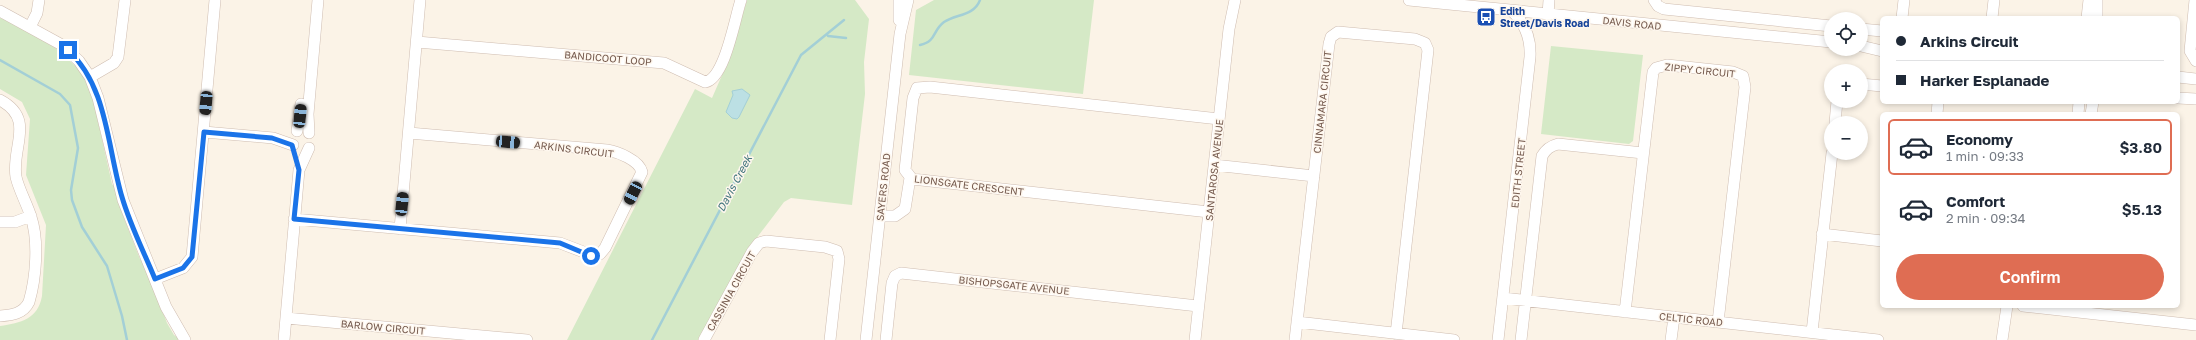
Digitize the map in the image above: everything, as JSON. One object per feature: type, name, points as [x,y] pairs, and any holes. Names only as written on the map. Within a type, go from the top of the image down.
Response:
[{"type":"street","points":[[30,27],[37,13],[39,0]]},
{"type":"street","points":[[90,77],[114,63],[118,57],[124,0]]},
{"type":"street","points":[[155,279],[183,268],[192,257],[215,0]]},
{"type":"street","points":[[284,340],[299,170],[297,138],[310,0]]},
{"type":"street","points":[[309,148],[300,151],[297,138],[308,114],[318,0]]},
{"type":"street","points":[[400,229],[420,0]]},
{"type":"street","name":"SAYERS ROAD","points":[[899,0],[900,34]]},
{"type":"street","name":"SAYERS ROAD","points":[[866,340],[900,34],[908,0]]},
{"type":"street","name":"SANTAROSA AVENUE","points":[[1195,340],[1229,29],[1235,0]]},
{"type":"street","name":"DAVIS ROAD","points":[[1409,0],[1462,3],[1548,15],[1824,41]]},
{"type":"street","points":[[1548,15],[1549,0]]},
{"type":"street","points":[[1902,16],[1904,0]]},
{"type":"street","points":[[1992,16],[1994,0]]},
{"type":"street","points":[[2087,16],[2089,0]]},
{"type":"street","points":[[2097,0],[2097,16]]},
{"type":"street","points":[[2195,0],[2190,51],[2196,61]]},
{"type":"street","name":"BANDICOOT LOOP","points":[[417,42],[664,63],[706,82],[712,80],[717,74],[740,1]]},
{"type":"street","points":[[1656,3],[1664,9],[1824,25]]},
{"type":"street","points":[[0,11],[68,50],[79,61],[90,77],[98,98],[123,200],[172,319],[185,340]]},
{"type":"street","name":"EDITH STREET","points":[[1498,340],[1530,58],[1527,33],[1520,19],[1512,11]]},
{"type":"street","points":[[1868,30],[1880,31]]},
{"type":"street","name":"CINNAMARA CIRCUIT","points":[[1295,340],[1331,37],[1335,33],[1342,32],[1416,39],[1425,43],[1427,54],[1396,334]]},
{"type":"street","points":[[1868,46],[1880,47]]},
{"type":"street","points":[[1868,48],[1880,51]]},
{"type":"street","name":"ZIPPY CIRCUIT","points":[[1625,312],[1652,78],[1656,68],[1667,65],[1733,72],[1743,76],[1745,87],[1718,322]]},
{"type":"street","points":[[2180,77],[2196,79]]},
{"type":"street","points":[[1868,85],[1880,86]]},
{"type":"street","name":"LIONSGATE CRESCENT","points":[[1209,212],[910,178],[906,173],[905,167],[913,98],[915,91],[923,86],[1219,119]]},
{"type":"street","points":[[2180,98],[2196,100]]},
{"type":"street","points":[[0,100],[13,107],[19,118],[16,176],[31,216],[36,238],[29,302],[26,307],[18,313],[0,316]]},
{"type":"street","points":[[204,132],[312,140],[299,170]]},
{"type":"street","name":"ARKINS CIRCUIT","points":[[294,219],[560,243],[591,256],[597,255],[605,248],[642,172],[640,167],[634,162],[607,150],[409,133]]},
{"type":"street","points":[[1521,340],[1542,156],[1548,148],[1558,144],[1643,153]]},
{"type":"street","points":[[1812,332],[1831,160]]},
{"type":"street","points":[[1214,165],[1314,176]]},
{"type":"street","points":[[880,216],[895,216],[905,209],[910,178]]},
{"type":"street","points":[[0,222],[16,222],[31,216]]},
{"type":"street","points":[[1822,234],[1880,241]]},
{"type":"street","name":"CASSINIA CIRCUIT","points":[[704,340],[752,252],[760,243],[766,241],[829,247],[837,251],[839,259],[830,340]]},
{"type":"street","name":"BISHOPSGATE AVENUE","points":[[886,340],[892,283],[895,276],[901,273],[1198,306]]},
{"type":"street","name":"CELTIC ROAD","points":[[1503,298],[1878,340]]},
{"type":"street","points":[[2002,340],[2006,308]]},
{"type":"street","points":[[2041,308],[2196,325]]},
{"type":"street","points":[[1672,340],[1674,317]]},
{"type":"street","name":"BARLOW CIRCUIT","points":[[286,318],[527,340]]},
{"type":"street","points":[[1297,322],[1454,340]]},
{"type":"green space","points":[[747,0],[855,0],[869,19],[864,62],[865,94],[852,205],[791,198],[784,202],[746,252],[698,340],[567,340],[695,89],[712,98],[730,57]]},
{"type":"green space","points":[[934,0],[1094,0],[1083,94],[909,75],[916,10]]},
{"type":"green space","points":[[0,18],[7,19],[57,49],[84,74],[93,99],[112,184],[116,188],[122,213],[140,259],[145,264],[167,323],[174,335],[181,340],[0,340],[0,326],[15,323],[27,318],[37,310],[40,304],[42,296],[46,225],[26,175],[30,119],[22,102],[0,89]]},
{"type":"green space","points":[[1551,46],[1643,55],[1633,141],[1629,144],[1541,134]]},
{"type":"water","points":[[742,89],[750,95],[739,117],[737,119],[732,118],[726,112],[733,95],[732,91]]},
{"type":"waterway","name":"Davis Creek","points":[[920,45],[929,41],[940,25],[949,19],[974,9],[980,0]]},
{"type":"waterway","name":"Davis Creek","points":[[652,340],[801,55],[844,20]]},
{"type":"waterway","name":"Davis Creek","points":[[828,36],[846,38]]},
{"type":"waterway","points":[[0,60],[60,94],[70,105],[78,148],[71,190],[72,200],[82,227],[107,266],[122,316],[127,340]]},
{"type":"place","name":"Edith Street/Davis Road","points":[[1486,17]]},
{"type":"route","points":[[68,50],[90,77],[95,88],[120,192],[155,279],[183,268],[189,264],[192,257],[204,132],[272,138],[292,145],[294,147],[299,170],[294,219],[560,243],[571,246],[591,256]]}]
